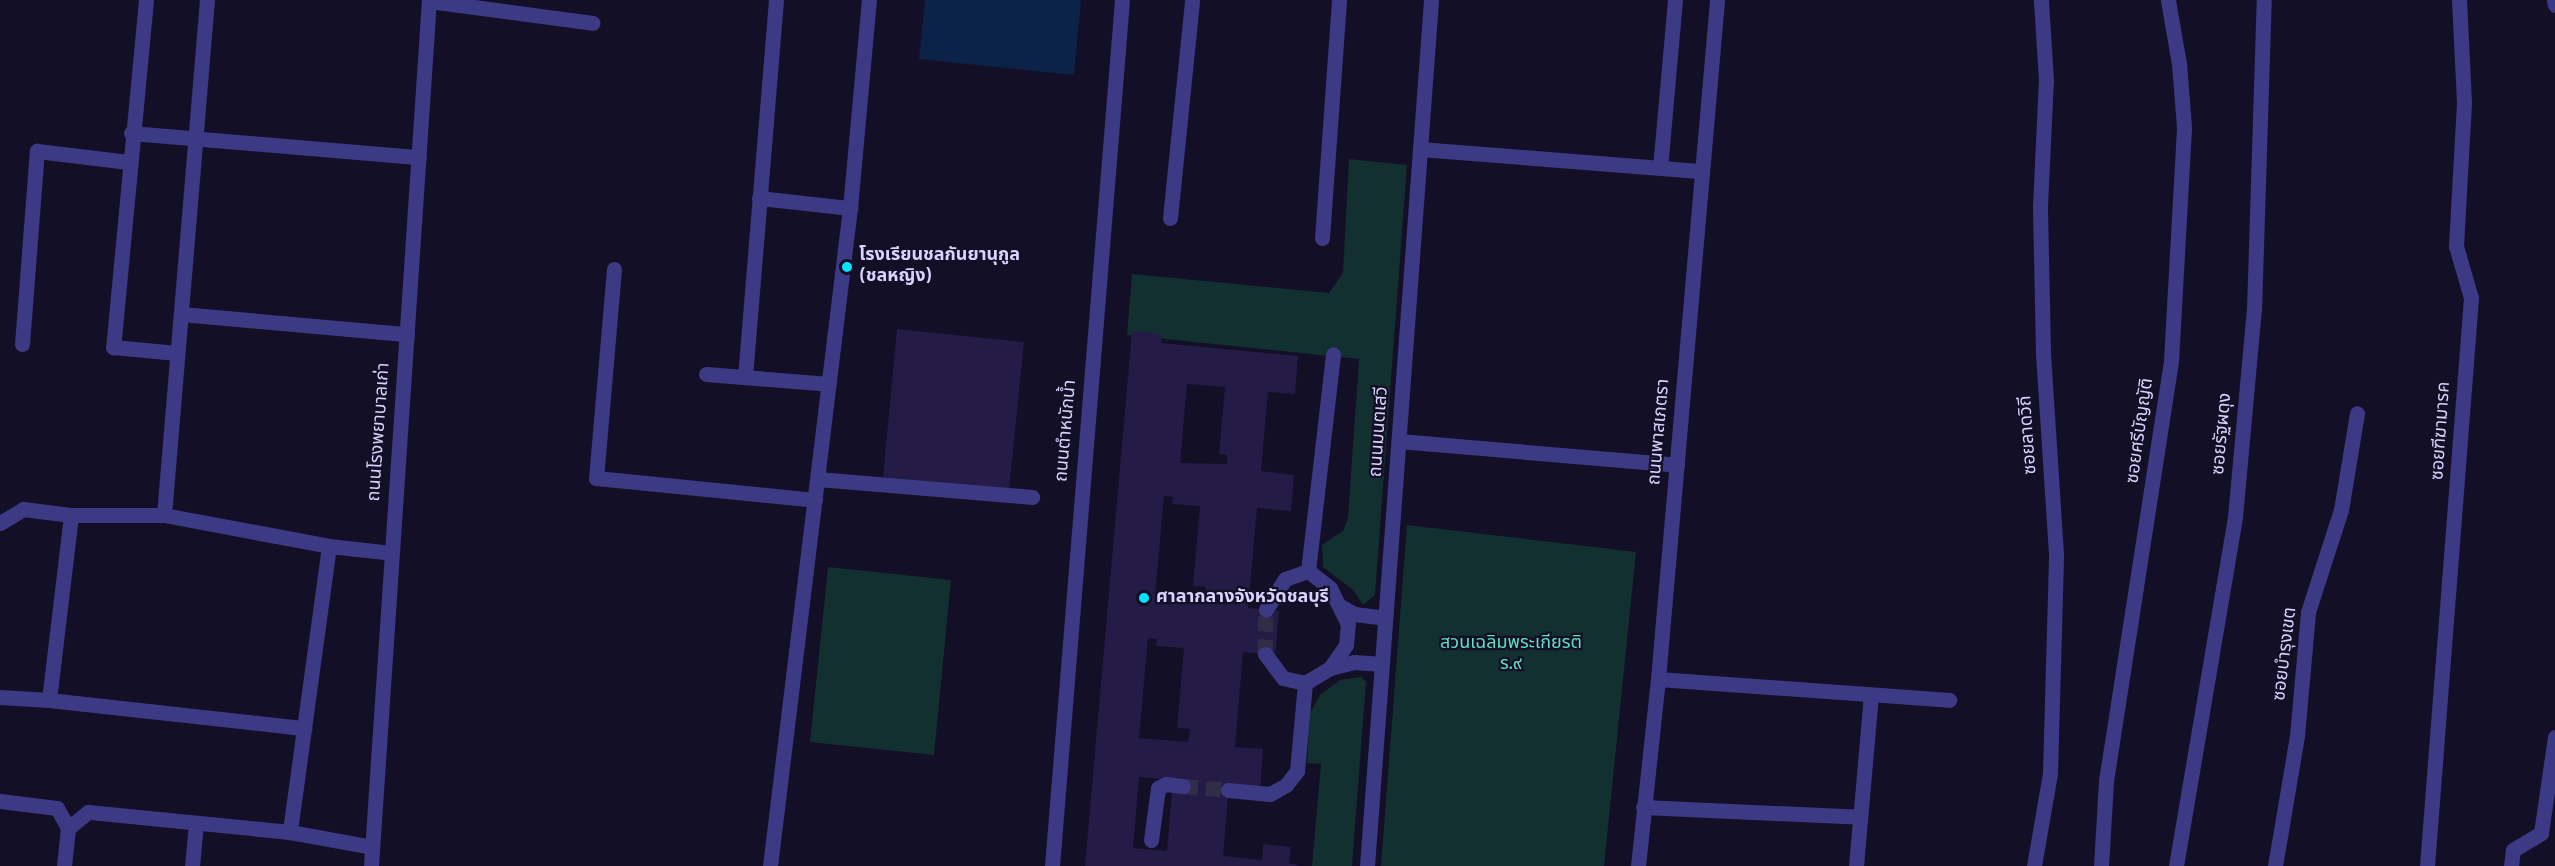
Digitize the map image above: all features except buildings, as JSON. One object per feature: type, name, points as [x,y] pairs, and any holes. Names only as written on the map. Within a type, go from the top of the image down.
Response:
[{"type":"street","points":[[146,0],[128,162],[113,347],[177,353]]},
{"type":"street","points":[[164,515],[207,0]]},
{"type":"street","points":[[745,377],[776,0]]},
{"type":"street","points":[[770,866],[850,208],[869,0]]},
{"type":"street","name":"ถนนตำหนักน้ำ","points":[[1052,866],[1122,0]]},
{"type":"street","points":[[1170,218],[1192,0]]},
{"type":"street","points":[[1322,238],[1339,0]]},
{"type":"street","name":"ถนนมนตเสวี","points":[[1367,866],[1431,0]]},
{"type":"street","points":[[1660,168],[1675,0]]},
{"type":"street","name":"ถนนพาสเภตรา","points":[[1638,866],[1658,679],[1717,0]]},
{"type":"street","name":"ซอยลาดวิถี","points":[[2034,866],[2050,773],[2056,554],[2043,352],[2040,206],[2046,80],[2040,0]]},
{"type":"street","name":"ซอยศรีบัญญัติ","points":[[2101,866],[2106,781],[2154,482],[2173,338],[2184,127],[2179,64],[2168,0]]},
{"type":"street","name":"ซอยรัฐผดุง","points":[[2176,866],[2235,517],[2254,310],[2265,0]]},
{"type":"street","name":"ซอยฑีฆามารค","points":[[2427,866],[2470,298],[2456,246],[2464,102],[2459,0]]},
{"type":"street","points":[[2553,0],[2555,5]]},
{"type":"street","points":[[429,1],[593,23]]},
{"type":"street","name":"ถนนโรงพยาบาลเก่า","points":[[371,866],[429,1]]},
{"type":"street","points":[[131,133],[419,156]]},
{"type":"street","points":[[1420,149],[1702,171]]},
{"type":"street","points":[[22,344],[37,151],[128,162]]},
{"type":"street","points":[[759,198],[850,208]]},
{"type":"street","points":[[614,269],[596,478],[815,500]]},
{"type":"street","points":[[181,314],[407,334]]},
{"type":"street","points":[[1308,571],[1333,354]]},
{"type":"street","points":[[706,374],[829,384]]},
{"type":"street","name":"ซอยบำรุงเขต","points":[[2275,866],[2297,736],[2308,612],[2341,510],[2357,413]]},
{"type":"street","points":[[1399,441],[1677,465]]},
{"type":"street","points":[[818,479],[1032,497]]},
{"type":"street","points":[[0,522],[23,509],[71,515],[164,515],[329,546],[392,553]]},
{"type":"street","points":[[50,700],[71,515]]},
{"type":"street","points":[[290,832],[329,546]]},
{"type":"street","points":[[1308,571],[1330,588],[1342,607],[1348,624],[1346,645],[1330,668]]},
{"type":"street","points":[[1266,610],[1285,579],[1308,571]]},
{"type":"street","points":[[1342,607],[1354,614],[1385,618]]},
{"type":"street","points":[[1264,654],[1282,678],[1305,683],[1330,668],[1354,662],[1382,664]]},
{"type":"street","points":[[1658,679],[1949,700]]},
{"type":"street","points":[[1228,790],[1270,794],[1286,785],[1297,771],[1305,683]]},
{"type":"street","points":[[1856,866],[1871,696]]},
{"type":"street","points":[[0,697],[50,700],[304,728]]},
{"type":"street","points":[[2511,866],[2513,850],[2541,832],[2555,737]]},
{"type":"street","points":[[1151,840],[1158,788],[1166,784],[1183,786]]},
{"type":"street","points":[[0,801],[57,808],[68,828],[64,866]]},
{"type":"street","points":[[1643,807],[1860,817]]},
{"type":"street","points":[[68,828],[88,812],[290,832],[372,847]]},
{"type":"street","points":[[192,866],[196,824]]},
{"type":"green space","points":[[1349,159],[1407,165],[1375,595],[1363,605],[1353,590],[1323,567],[1322,545],[1343,531],[1348,518],[1359,359],[1127,335],[1132,274],[1329,293],[1343,273]]},
{"type":"green space","name":"สวนเฉลิมพระเกียรติ ร.๙","points":[[1407,525],[1636,552],[1604,866],[1381,866]]},
{"type":"green space","points":[[828,567],[951,580],[934,755],[810,742]]},
{"type":"green space","points":[[1361,677],[1366,682],[1352,866],[1312,866],[1321,764],[1307,763],[1310,713],[1320,695],[1340,680]]},
{"type":"water","points":[[925,0],[1081,0],[1074,75],[919,59]]},
{"type":"tunnel","points":[[1265,654],[1266,610]]},
{"type":"tunnel","points":[[1183,786],[1228,790]]},
{"type":"place","name":"โรงเรียนชลกันยานุกูล (ชลหญิง)","points":[[847,267]]},
{"type":"place","name":"ศาลากลางจังหวัดชลบุรี","points":[[1144,598]]}]
